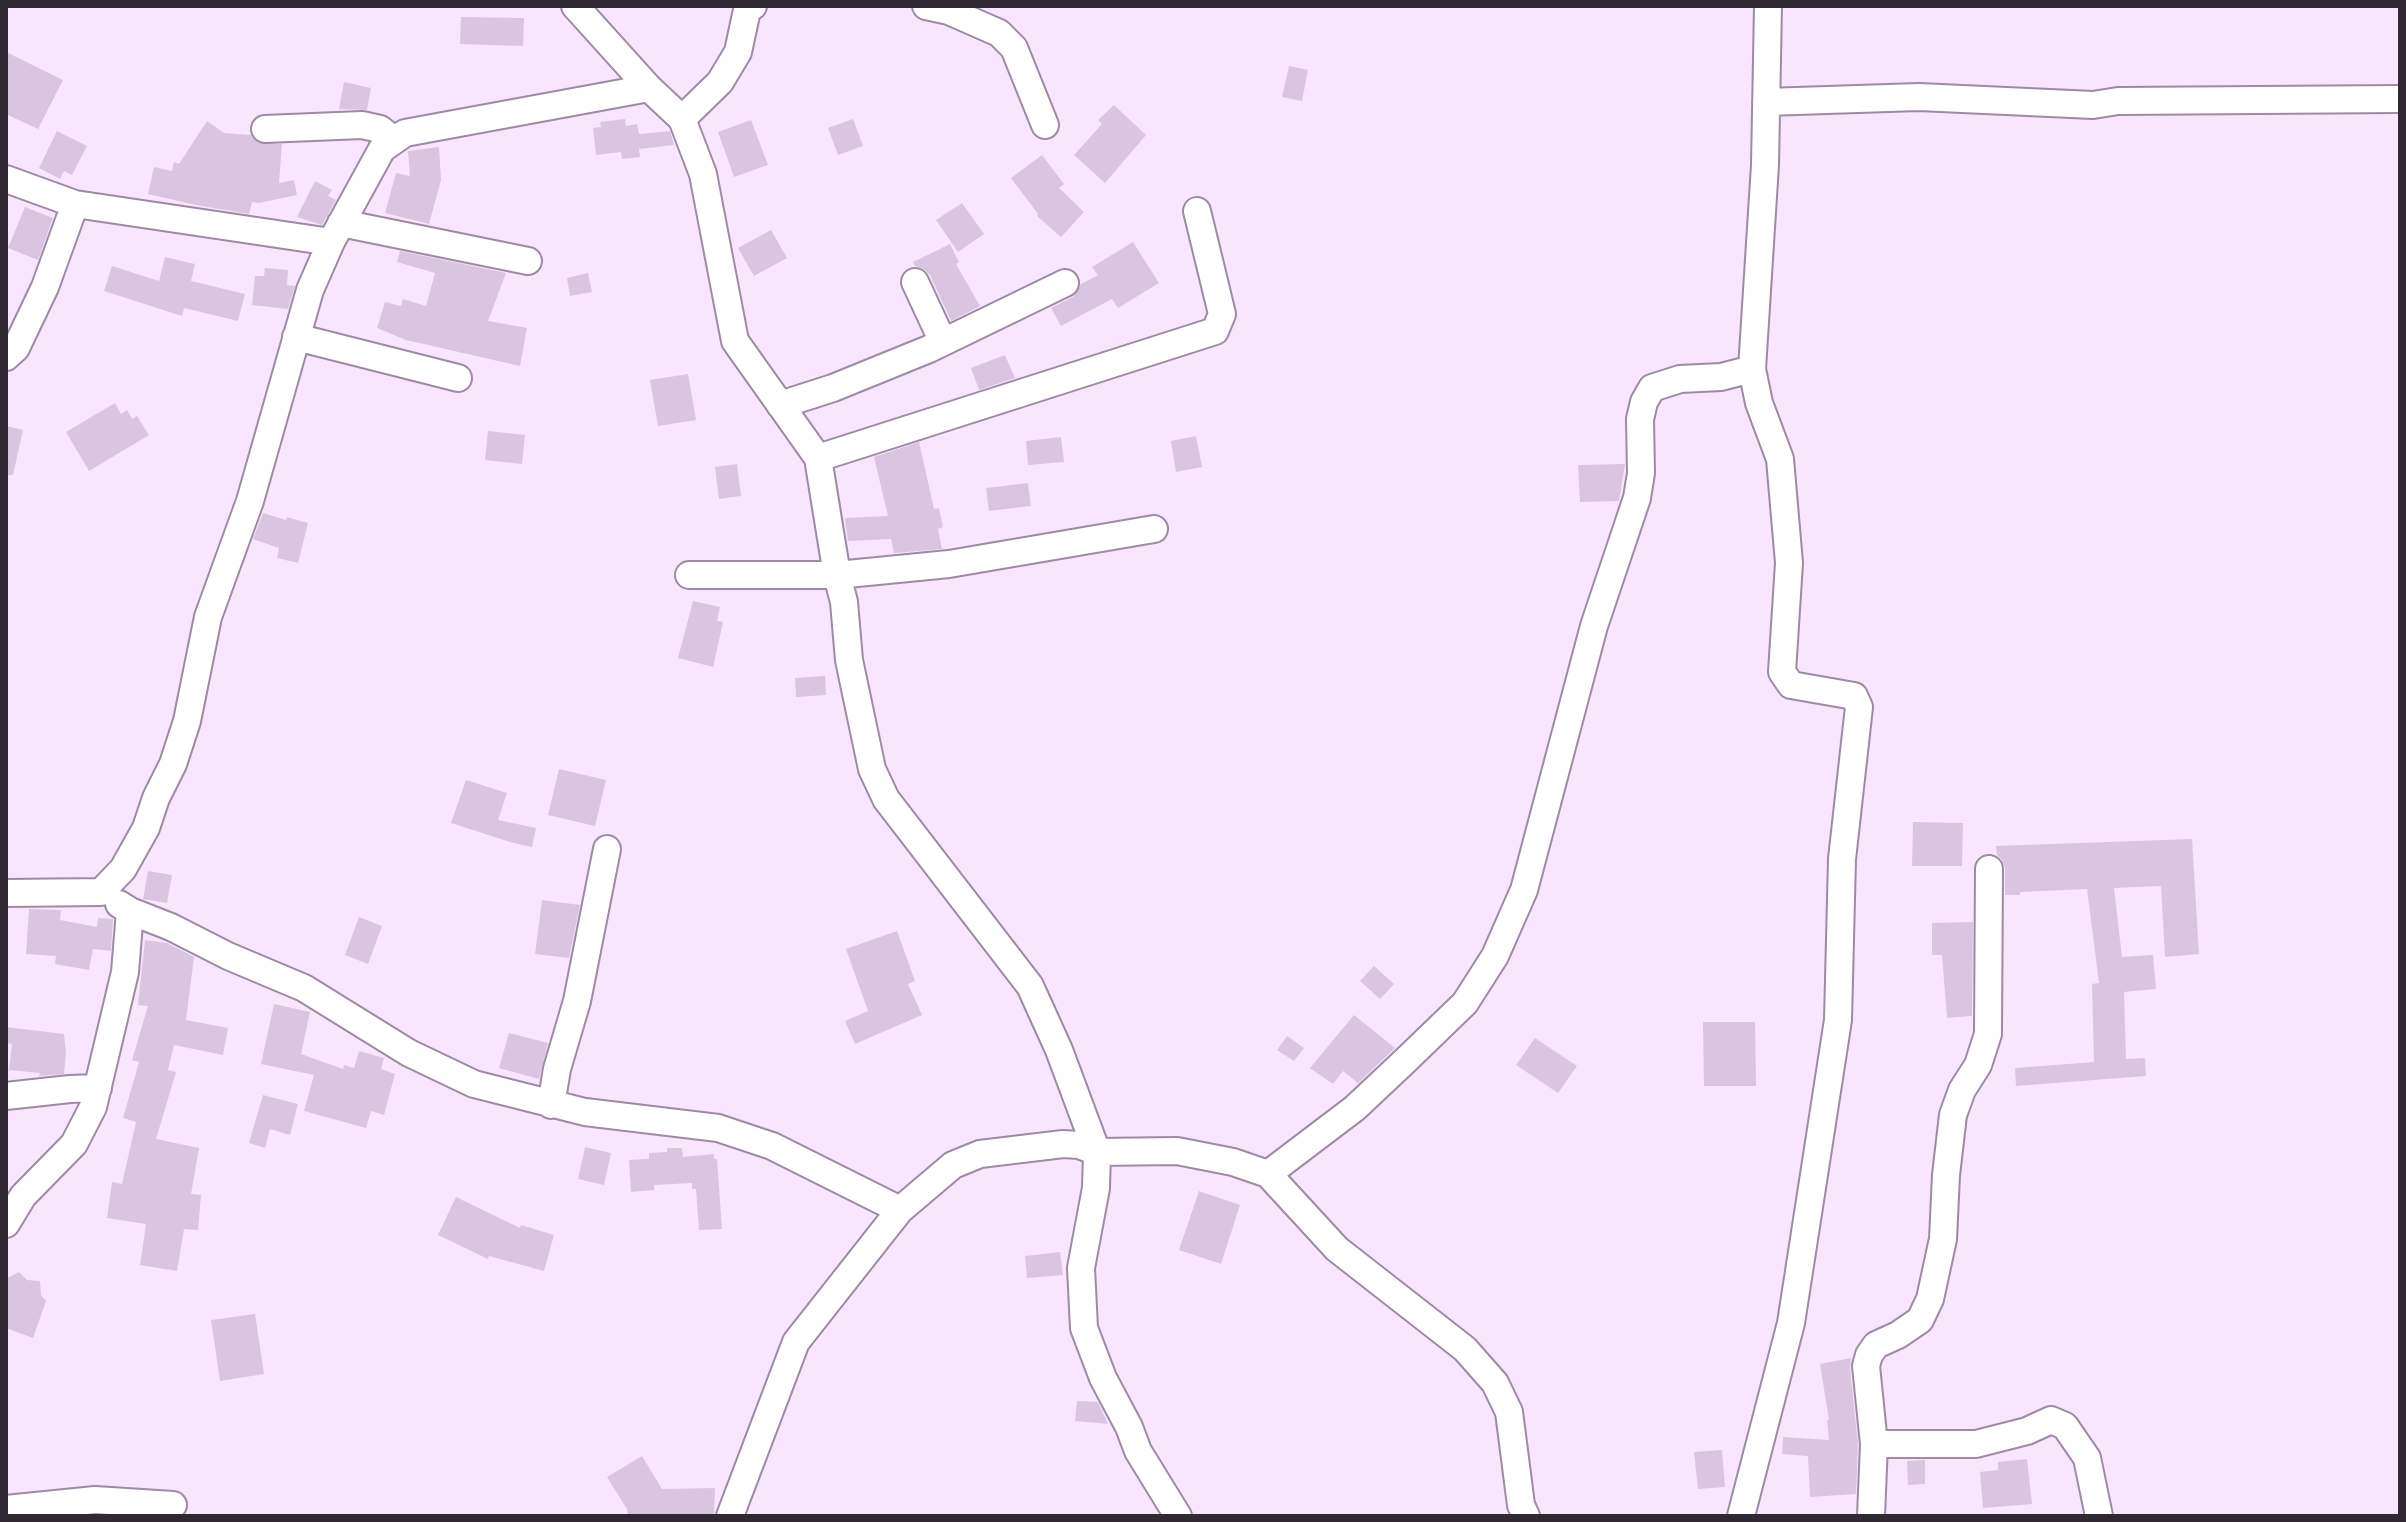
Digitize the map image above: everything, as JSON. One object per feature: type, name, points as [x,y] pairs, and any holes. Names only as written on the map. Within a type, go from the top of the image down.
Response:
[{"type":"street","points":[[575,6],[649,88],[682,119],[703,174],[735,341],[818,458],[844,602],[849,660],[872,769],[886,799],[1030,986],[1059,1050],[1097,1152],[1096,1188],[1081,1268],[1084,1328],[1097,1365],[1138,1451],[1178,1516]]},
{"type":"street","points":[[682,119],[720,82],[738,52],[747,10],[753,6]]},
{"type":"street","points":[[926,6],[949,11],[999,33],[1014,48],[1045,125]]},
{"type":"street","points":[[1741,1516],[1791,1323],[1838,1020],[1842,859],[1859,707],[1854,696],[1791,685],[1782,672],[1789,563],[1780,459],[1759,403],[1752,369],[1765,165],[1768,6]]},
{"type":"street","points":[[101,892],[123,869],[146,828],[156,798],[173,764],[187,721],[208,617],[250,501],[310,290],[336,233],[382,149],[405,133],[649,88]]},
{"type":"street","points":[[1766,102],[1919,97],[2093,105],[2118,101],[2400,99]]},
{"type":"street","points":[[265,129],[362,125],[380,129],[394,140]]},
{"type":"street","points":[[6,179],[75,204],[336,233],[528,261]]},
{"type":"street","points":[[6,357],[16,348],[45,287],[75,204]]},
{"type":"street","points":[[818,458],[1215,331],[1222,314],[1197,211]]},
{"type":"street","points":[[915,282],[942,340]]},
{"type":"street","points":[[780,405],[833,388],[929,349],[942,340],[1065,283]]},
{"type":"street","points":[[296,337],[458,378]]},
{"type":"street","points":[[1268,1174],[1355,1108],[1406,1060],[1465,1003],[1495,956],[1524,890],[1594,626],[1637,498],[1641,473],[1640,419],[1644,402],[1652,388],[1680,379],[1721,377],[1752,369]]},
{"type":"street","points":[[689,575],[837,575],[962,562],[1154,529]]},
{"type":"street","points":[[551,1105],[557,1069],[577,1001],[607,849]]},
{"type":"street","points":[[1871,1516],[1874,1444],[1866,1366],[1876,1345],[1920,1320],[1930,1299],[1943,1239],[1953,1115],[1962,1090],[1978,1065],[1988,1034],[1989,869]]},
{"type":"street","points":[[6,893],[101,892],[130,911],[304,988],[409,1053],[474,1084],[551,1105],[623,1118],[718,1128],[772,1146],[900,1210]]},
{"type":"street","points":[[6,1224],[23,1196],[74,1144],[93,1107],[125,972],[130,911]]},
{"type":"street","points":[[6,1096],[98,1088]]},
{"type":"street","points":[[730,1516],[796,1342],[900,1210],[953,1165],[980,1154],[1063,1144],[1079,1145],[1097,1152],[1177,1151],[1233,1162],[1268,1174],[1337,1249],[1465,1349],[1495,1383],[1509,1412],[1521,1505],[1526,1516]]},
{"type":"street","points":[[1874,1444],[1976,1444],[2027,1431],[2051,1420],[2065,1426],[2087,1458],[2099,1516]]},
{"type":"street","points":[[6,1509],[95,1500],[173,1505]]},
{"type":"building","points":[[461,17],[524,18],[523,46],[460,44]]},
{"type":"building","points":[[6,52],[63,80],[38,129],[6,114]]},
{"type":"building","points":[[1289,66],[1308,70],[1302,101],[1282,97]]},
{"type":"building","points":[[344,82],[371,88],[367,110],[339,109]]},
{"type":"building","points":[[1114,105],[1146,135],[1105,183],[1074,155],[1102,124],[1098,120]]},
{"type":"building","points":[[625,119],[626,126],[637,124],[639,134],[670,131],[674,145],[639,149],[640,157],[622,159],[621,152],[596,155],[593,128],[601,127],[600,122]]},
{"type":"building","points":[[853,119],[863,146],[838,155],[828,128]]},
{"type":"building","points":[[751,120],[768,165],[734,177],[718,132]]},
{"type":"building","points":[[207,121],[224,133],[251,135],[258,143],[282,144],[279,183],[294,180],[297,195],[252,202],[249,214],[148,194],[154,167],[172,171],[174,162],[179,164]]},
{"type":"building","points":[[57,131],[87,146],[72,175],[64,171],[60,179],[39,168]]},
{"type":"building","points":[[439,147],[441,180],[429,224],[385,213],[396,173],[410,176],[408,151]]},
{"type":"building","points":[[1042,155],[1064,184],[1059,188],[1084,212],[1061,237],[1037,216],[1011,178]]},
{"type":"building","points":[[315,181],[332,190],[328,196],[336,200],[322,225],[297,217]]},
{"type":"building","points":[[962,203],[984,234],[958,252],[936,220]]},
{"type":"building","points":[[25,207],[53,218],[38,260],[8,248]]},
{"type":"building","points":[[771,230],[787,258],[754,276],[738,248]]},
{"type":"building","points":[[1133,242],[1159,283],[1118,308],[1112,299],[1061,326],[1051,308],[1073,297],[1081,284],[1098,275],[1092,267]]},
{"type":"building","points":[[950,244],[959,262],[956,264],[980,306],[951,321],[930,275],[913,262]]},
{"type":"building","points":[[400,251],[506,273],[488,321],[527,328],[520,366],[406,340],[377,328],[385,302],[401,306],[403,299],[426,306],[435,273],[397,262]]},
{"type":"building","points":[[165,257],[195,264],[191,281],[245,294],[238,321],[184,308],[182,316],[104,291],[112,266],[159,281]]},
{"type":"building","points":[[265,268],[288,270],[287,285],[295,286],[288,309],[252,305],[255,276],[264,276]]},
{"type":"building","points":[[588,273],[592,292],[570,296],[567,278]]},
{"type":"building","points":[[1005,355],[1015,378],[979,390],[971,368]]},
{"type":"building","points":[[688,374],[696,420],[658,426],[650,380]]},
{"type":"building","points":[[115,403],[121,414],[127,410],[132,419],[137,416],[149,435],[89,471],[66,432]]},
{"type":"building","points":[[6,426],[23,430],[13,475],[6,475]]},
{"type":"building","points":[[488,431],[525,435],[522,464],[485,460]]},
{"type":"building","points":[[1196,436],[1202,467],[1176,472],[1171,441]]},
{"type":"building","points":[[1061,437],[1064,462],[1028,465],[1026,441]]},
{"type":"building","points":[[919,442],[934,509],[939,508],[943,527],[938,529],[942,549],[894,553],[891,539],[848,541],[845,518],[888,516],[874,457]]},
{"type":"building","points":[[737,464],[741,496],[719,499],[715,467]]},
{"type":"building","points":[[1625,464],[1619,501],[1580,502],[1578,465]]},
{"type":"building","points":[[1028,483],[1031,506],[989,511],[986,488]]},
{"type":"building","points":[[263,513],[308,523],[298,563],[277,558],[279,548],[253,539]]},
{"type":"building","points":[[693,601],[720,607],[717,621],[723,622],[713,667],[678,658]]},
{"type":"building","points":[[825,676],[826,695],[796,697],[795,678]]},
{"type":"building","points":[[559,769],[606,780],[595,826],[548,815]]},
{"type":"building","points":[[466,780],[507,793],[498,820],[536,828],[532,847],[451,823]]},
{"type":"building","points":[[1913,822],[1963,823],[1962,866],[1912,866]]},
{"type":"building","points":[[2192,839],[2199,954],[2165,957],[2161,886],[2114,888],[2122,957],[2153,955],[2156,989],[2124,992],[2126,1059],[2145,1058],[2146,1076],[2016,1086],[2015,1068],[2094,1062],[2092,984],[2099,983],[2087,889],[2005,895],[2005,868],[1997,855],[1996,846]]},
{"type":"building","points":[[148,871],[172,875],[167,903],[143,899]]},
{"type":"building","points":[[542,900],[580,905],[569,958],[535,954]]},
{"type":"building","points":[[29,909],[61,910],[60,920],[97,927],[98,918],[113,919],[111,951],[93,949],[89,970],[55,964],[56,956],[26,954]]},
{"type":"building","points":[[359,917],[382,926],[368,964],[345,955]]},
{"type":"building","points":[[1973,922],[1972,1016],[1947,1018],[1942,955],[1932,955],[1932,923]]},
{"type":"building","points":[[897,931],[915,981],[908,984],[922,1015],[855,1044],[845,1021],[868,1011],[846,949]]},
{"type":"building","points":[[145,940],[167,943],[194,957],[186,1020],[228,1028],[223,1055],[174,1045],[168,1070],[176,1072],[156,1139],[199,1148],[191,1194],[201,1195],[198,1230],[184,1229],[177,1271],[140,1265],[146,1224],[107,1218],[112,1182],[122,1184],[136,1122],[123,1118],[139,1062],[132,1060],[148,1006],[138,1005]]},
{"type":"building","points":[[1374,966],[1394,984],[1380,999],[1360,981]]},
{"type":"building","points":[[274,1004],[310,1012],[301,1054],[343,1069],[344,1065],[354,1068],[359,1051],[384,1058],[381,1069],[395,1074],[384,1115],[371,1111],[366,1128],[304,1111],[314,1075],[261,1064]]},
{"type":"building","points":[[1354,1015],[1395,1048],[1358,1083],[1343,1071],[1333,1084],[1310,1068]]},
{"type":"building","points":[[1703,1022],[1755,1022],[1756,1086],[1704,1086]]},
{"type":"building","points":[[6,1027],[64,1034],[64,1074],[39,1076],[40,1073],[9,1070],[12,1044],[6,1043]]},
{"type":"building","points":[[509,1033],[548,1043],[539,1079],[499,1068]]},
{"type":"building","points":[[1287,1036],[1304,1048],[1294,1061],[1277,1050]]},
{"type":"building","points":[[1535,1038],[1577,1066],[1558,1093],[1516,1065]]},
{"type":"building","points":[[263,1095],[298,1104],[290,1135],[270,1129],[265,1148],[249,1143]]},
{"type":"building","points":[[585,1147],[611,1153],[604,1185],[578,1179]]},
{"type":"building","points":[[667,1148],[682,1148],[683,1157],[714,1154],[714,1159],[717,1159],[722,1229],[699,1230],[696,1189],[692,1189],[692,1183],[654,1185],[654,1190],[631,1192],[629,1160],[649,1159],[649,1153],[667,1152]]},
{"type":"building","points":[[1199,1191],[1240,1205],[1221,1264],[1179,1250]]},
{"type":"building","points":[[456,1197],[520,1228],[521,1225],[554,1235],[544,1271],[489,1256],[488,1259],[438,1235]]},
{"type":"building","points":[[1060,1252],[1063,1275],[1027,1278],[1025,1256]]},
{"type":"building","points":[[19,1272],[27,1280],[40,1281],[41,1295],[46,1301],[33,1338],[6,1328],[6,1279]]},
{"type":"building","points":[[255,1314],[264,1374],[220,1381],[211,1320]]},
{"type":"building","points":[[1851,1358],[1858,1444],[1856,1494],[1810,1497],[1808,1456],[1782,1454],[1783,1437],[1829,1440],[1820,1364]]},
{"type":"building","points":[[1077,1401],[1098,1402],[1108,1424],[1075,1421]]},
{"type":"building","points":[[1722,1450],[1725,1487],[1698,1489],[1694,1452]]},
{"type":"building","points":[[642,1456],[662,1489],[715,1488],[714,1516],[628,1516],[627,1509],[607,1477]]},
{"type":"building","points":[[2027,1459],[2032,1504],[1983,1508],[1980,1472],[1998,1470],[1998,1462]]},
{"type":"building","points":[[1925,1460],[1925,1484],[1908,1485],[1907,1461]]}]
